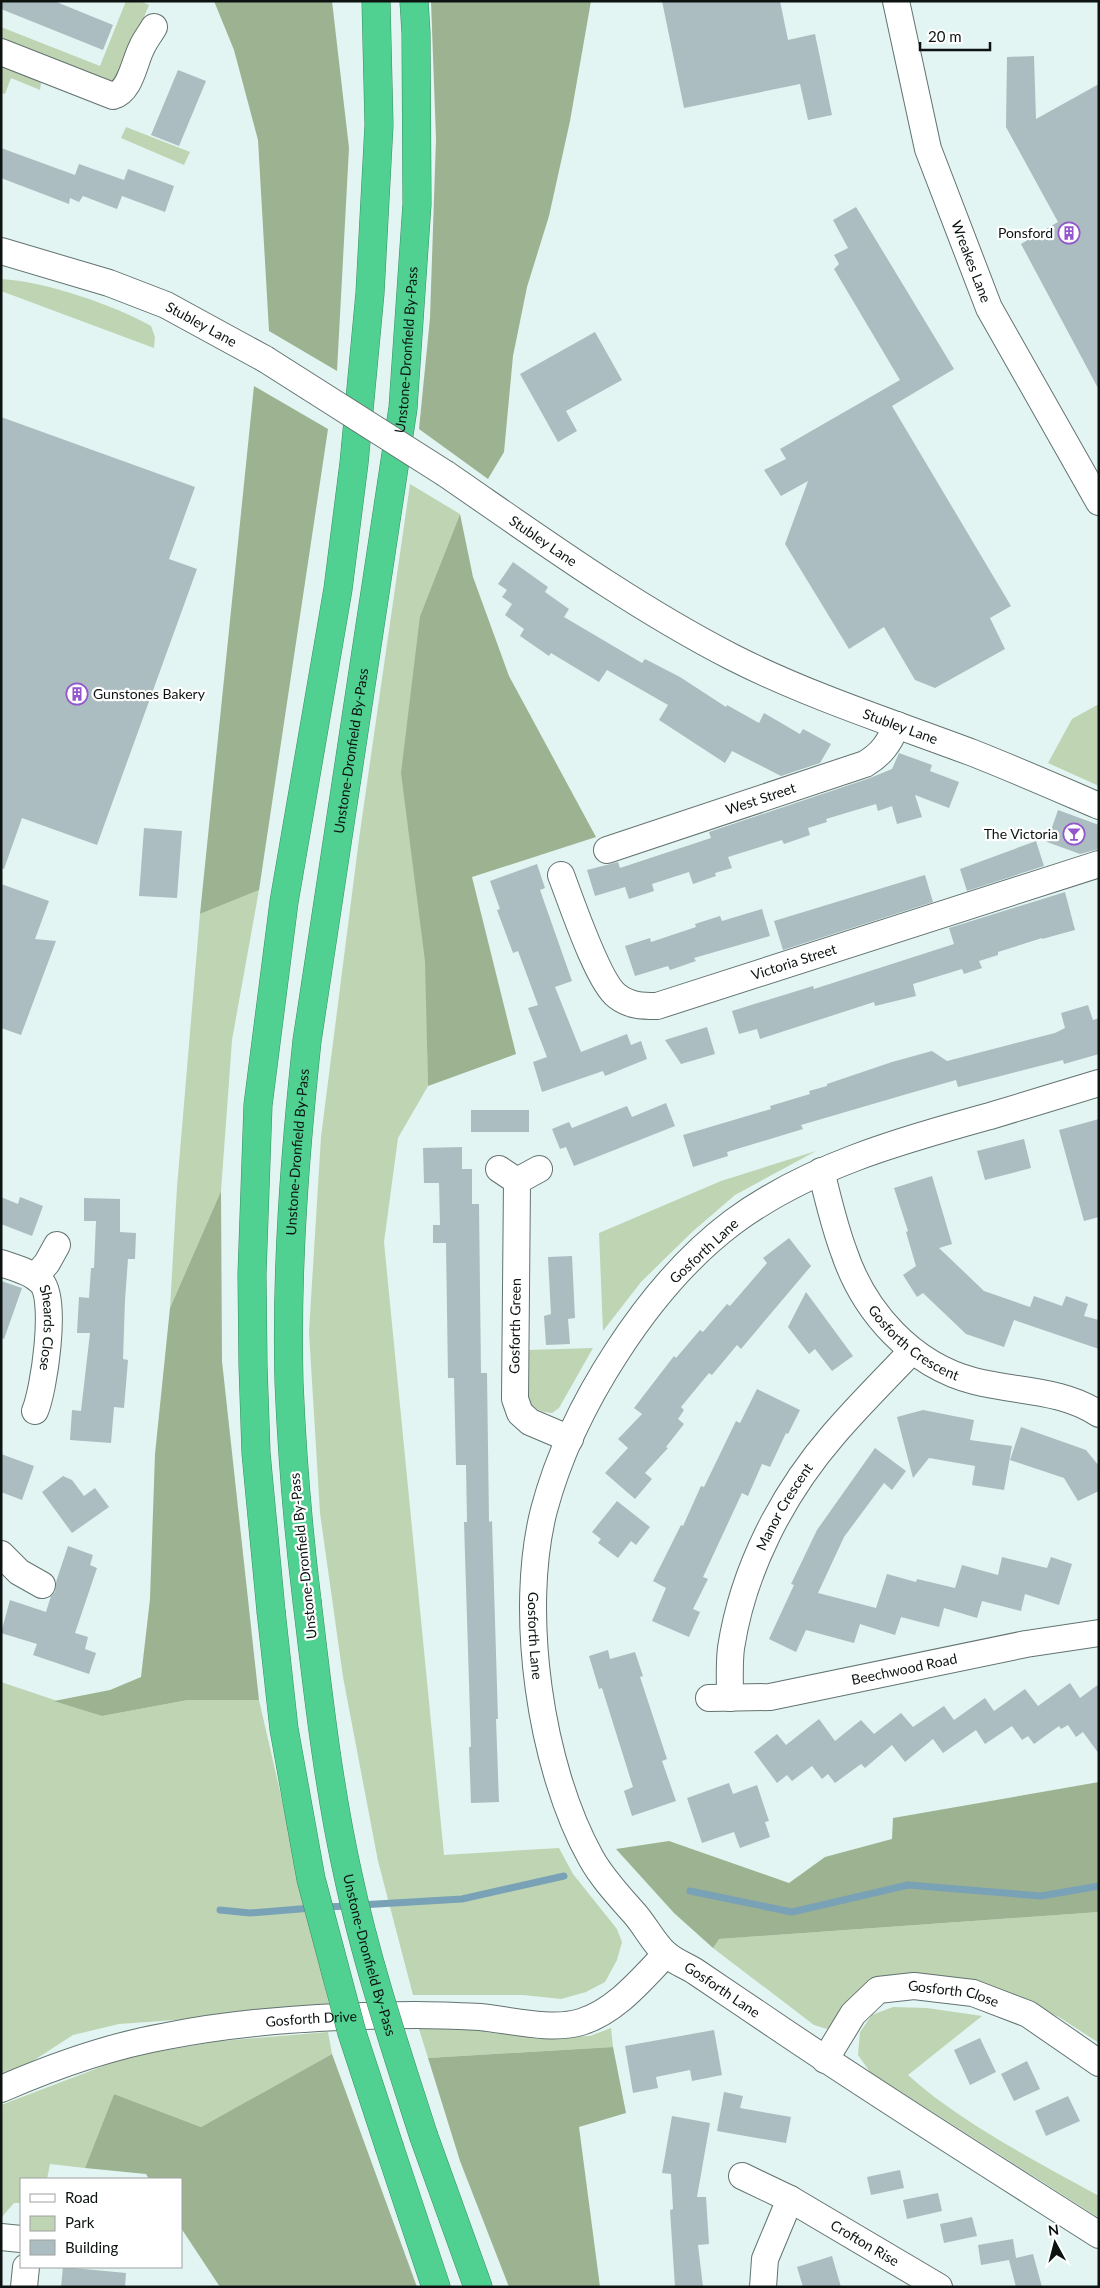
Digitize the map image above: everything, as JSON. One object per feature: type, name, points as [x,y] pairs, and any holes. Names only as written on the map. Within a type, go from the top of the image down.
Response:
[{"type":"highway","points":[[376,1],[379,125],[370,293],[355,453],[338,588],[284,902],[258,1105],[252,1274],[252,1364],[257,1462],[284,1729],[311,1879],[352,2033],[436,2287]]},
{"type":"highway","name":"Unstone-Dronfield By-Pass","points":[[414,1],[416,33],[417,204],[404,408],[307,1041],[296,1145],[291,1244],[289,1380],[297,1521],[306,1601],[326,1758],[348,1874],[374,1979],[424,2137],[478,2287]]},
{"type":"street","name":"Wreakes Lane","points":[[896,1],[928,149],[989,308],[1099,502]]},
{"type":"street","points":[[1,52],[113,96],[120,94],[128,82],[141,48],[154,27]]},
{"type":"street","name":"Stubley Lane","points":[[1,251],[109,282],[166,305],[265,359],[446,474],[609,585],[676,626],[733,657],[780,679],[975,754],[1099,806]]},
{"type":"street","name":"West Street","points":[[607,850],[865,764],[878,756],[889,743],[897,725]]},
{"type":"street","name":"Victoria Street","points":[[561,875],[607,987],[627,1003],[639,1006],[657,1006],[1099,864]]},
{"type":"street","name":"Gosforth Lane","points":[[1099,1083],[918,1136],[821,1171],[788,1187],[754,1208],[729,1226],[676,1272],[640,1319],[604,1372],[570,1439],[553,1478],[543,1513],[537,1547],[534,1604],[538,1693],[565,1800],[593,1862],[666,1954],[692,1969],[825,2060],[1099,2235]]},
{"type":"street","name":"Gosforth Crescent","points":[[821,1171],[844,1253],[861,1291],[886,1324],[912,1351],[939,1369],[974,1381],[1054,1394],[1086,1405],[1099,1414]]},
{"type":"street","name":"Gosforth Green","points":[[519,1173],[515,1399],[520,1414],[530,1422],[570,1439]]},
{"type":"street","name":"Sheards Close","points":[[35,1277],[48,1263],[57,1246]]},
{"type":"street","name":"Sheards Close","points":[[1,1263],[35,1277],[43,1284],[48,1295],[47,1358],[40,1399],[35,1411]]},
{"type":"street","name":"Manor Crescent","points":[[719,1698],[739,1609],[754,1566],[767,1537],[810,1465],[827,1443],[912,1351]]},
{"type":"street","points":[[1,1554],[19,1572],[42,1585]]},
{"type":"street","name":"Beechwood Road","points":[[719,1698],[770,1697],[813,1690],[1026,1644],[1099,1633]]},
{"type":"street","name":"Gosforth Drive","points":[[1,2089],[91,2055],[166,2036],[225,2027],[288,2020],[416,2015],[478,2017],[553,2025],[579,2023],[599,2015],[622,1998],[666,1954]]},
{"type":"street","name":"Gosforth Close","points":[[825,2060],[853,2014],[878,1990],[914,1986],[973,1993],[1028,2014],[1099,2063]]},
{"type":"street","name":"Crofton Rise","points":[[742,2176],[790,2199],[939,2287]]},
{"type":"street","points":[[763,2287],[766,2259],[790,2199]]},
{"type":"street","points":[[1,2237],[20,2239]]},
{"type":"street","points":[[24,2287],[26,2268]]},
{"type":"green space","points":[[126,1],[141,1],[149,5],[117,83],[108,85],[1,41],[1,27],[100,66]]},
{"type":"green space","points":[[214,1],[332,1],[349,148],[337,371],[269,331],[258,140],[234,50]]},
{"type":"green space","points":[[431,1],[591,1],[570,121],[549,216],[527,287],[513,356],[504,452],[488,479],[419,429],[430,318],[436,139]]},
{"type":"green space","points":[[1,65],[32,77],[41,83],[40,90],[11,78],[5,94],[1,93]]},
{"type":"green space","points":[[126,127],[190,152],[184,165],[121,138]]},
{"type":"green space","points":[[1,279],[58,289],[99,302],[136,318],[151,326],[155,337],[154,348],[1,291]]},
{"type":"green space","points":[[254,386],[328,429],[259,890],[200,914]]},
{"type":"green space","points":[[410,484],[460,514],[420,616],[428,1086],[398,1138],[384,1242],[444,1855],[559,1848],[573,1874],[617,1929],[622,1942],[617,1960],[605,1982],[586,1992],[561,1999],[523,1995],[413,1995],[378,1861],[343,1677],[320,1513],[309,1332],[321,1137],[359,839]]},
{"type":"green space","points":[[460,514],[473,577],[509,676],[596,837],[472,877],[516,1054],[428,1086],[425,961],[401,773],[420,616]]},
{"type":"green space","points":[[1099,704],[1099,786],[1048,763],[1072,719]]},
{"type":"green space","points":[[259,890],[232,1040],[221,1191],[170,1308],[177,1187],[200,914]]},
{"type":"green space","points":[[816,1151],[735,1195],[692,1232],[641,1282],[603,1331],[599,1233],[721,1181]]},
{"type":"green space","points":[[221,1191],[222,1361],[259,1700],[188,1700],[102,1716],[54,1701],[110,1690],[141,1677],[150,1599],[155,1454],[170,1308]]},
{"type":"green space","points":[[593,1348],[559,1408],[552,1413],[548,1413],[538,1410],[533,1406],[528,1400],[528,1350]]},
{"type":"green space","points":[[1,1682],[102,1716],[188,1700],[259,1700],[330,2009],[119,2024],[73,2035],[25,2066],[1,2075]]},
{"type":"green space","points":[[1099,1782],[1099,1912],[719,1939],[713,1948],[674,1913],[616,1849],[669,1841],[789,1883],[825,1857],[892,1839],[893,1818]]},
{"type":"green space","points":[[1099,1912],[1099,2043],[1059,2017],[1001,1991],[922,1978],[830,2030],[814,2025],[713,1948],[718,1939]]},
{"type":"green space","points":[[893,2007],[927,2008],[982,2016],[908,2075],[929,2093],[975,2125],[1099,2196],[1099,2218],[870,2072],[858,2055],[860,2032],[872,2015]]},
{"type":"green space","points":[[611,2028],[613,2047],[428,2058],[419,2029],[486,2029],[556,2037],[590,2036]]},
{"type":"green space","points":[[328,2032],[332,2054],[201,2127],[114,2094],[85,2168],[50,2164],[47,2178],[20,2178],[20,2203],[14,2203],[1,2218],[1,2105],[127,2057],[220,2041]]},
{"type":"green space","points":[[613,2047],[626,2113],[579,2127],[600,2287],[509,2287],[460,2161],[428,2058]]},
{"type":"green space","points":[[332,2054],[417,2287],[220,2287],[182,2230],[182,2178],[148,2178],[146,2174],[85,2168],[114,2094],[201,2127]]},
{"type":"building","points":[[1,1],[54,1],[113,25],[103,50],[1,9]]},
{"type":"building","points":[[662,1],[780,1],[788,40],[815,34],[832,115],[808,120],[800,84],[684,108]]},
{"type":"building","name":"Ponsford","points":[[1034,56],[1036,119],[1099,84],[1099,390],[1021,244],[1058,222],[1006,127],[1007,57]]},
{"type":"building","points":[[178,70],[206,81],[179,146],[151,135]]},
{"type":"building","points":[[1,148],[75,175],[79,164],[124,180],[128,169],[174,186],[165,212],[122,196],[117,209],[83,196],[79,202],[70,198],[69,204],[1,178]]},
{"type":"building","points":[[856,207],[954,369],[892,406],[1011,606],[990,618],[1005,649],[935,688],[915,680],[884,627],[849,649],[785,544],[808,481],[781,496],[764,470],[786,459],[780,449],[900,380],[834,269],[839,264],[834,255],[848,248],[833,220]]},
{"type":"building","points":[[595,332],[622,380],[566,411],[577,431],[558,442],[520,374]]},
{"type":"building","name":"Gunstones Bakery","points":[[1,417],[195,487],[169,559],[197,569],[97,845],[22,818],[4,869],[1,868]]},
{"type":"building","points":[[513,562],[548,587],[545,592],[569,609],[564,617],[642,663],[645,659],[680,677],[726,707],[727,705],[759,723],[764,713],[800,734],[803,729],[831,744],[820,763],[781,776],[732,751],[725,763],[659,720],[668,705],[607,670],[599,682],[551,653],[549,656],[520,636],[524,629],[505,615],[512,604],[502,597],[507,590],[498,584]]},
{"type":"building","points":[[899,753],[932,765],[930,771],[959,782],[949,808],[915,795],[922,817],[897,824],[892,806],[878,811],[876,804],[826,819],[827,822],[808,828],[810,835],[784,844],[782,840],[728,857],[732,868],[715,873],[716,876],[693,884],[689,872],[652,884],[654,891],[629,899],[625,887],[595,896],[587,870],[618,862],[620,868],[711,838],[709,832],[892,769]]},
{"type":"building","name":"The Victoria","points":[[1058,810],[1099,825],[1099,849],[1080,854],[1047,842]]},
{"type":"building","points":[[144,828],[182,831],[177,898],[139,896]]},
{"type":"building","points":[[1036,841],[1044,866],[967,891],[960,869]]},
{"type":"building","points":[[537,864],[545,888],[540,890],[572,981],[555,987],[581,1052],[627,1034],[631,1045],[641,1041],[647,1059],[605,1076],[603,1071],[542,1092],[533,1062],[547,1057],[528,1008],[538,1005],[518,951],[513,953],[497,910],[500,909],[490,881]]},
{"type":"building","points":[[925,875],[933,902],[783,950],[774,921]]},
{"type":"building","points":[[1,884],[49,901],[35,939],[56,941],[21,1035],[1,1028]]},
{"type":"building","points":[[1065,892],[1075,930],[998,952],[998,955],[979,961],[982,968],[964,974],[962,969],[913,984],[916,996],[875,1006],[874,1002],[760,1039],[757,1029],[739,1034],[732,1011],[813,986],[814,989],[954,944],[949,928]]},
{"type":"building","points":[[762,909],[770,936],[694,958],[696,961],[670,970],[668,966],[635,976],[625,946],[650,938],[651,942],[696,927],[695,924],[720,916],[722,921]]},
{"type":"building","points":[[1088,1005],[1093,1020],[1099,1018],[1099,1054],[1064,1064],[1063,1060],[958,1087],[956,1080],[801,1125],[803,1129],[727,1152],[728,1156],[693,1167],[683,1135],[771,1109],[770,1106],[810,1094],[809,1091],[827,1086],[827,1084],[932,1051],[947,1061],[1055,1033],[1065,1028],[1061,1013]]},
{"type":"building","points":[[707,1027],[715,1054],[681,1064],[665,1040]]},
{"type":"building","points":[[666,1103],[675,1126],[574,1166],[566,1147],[560,1149],[552,1129],[569,1122],[572,1128],[627,1106],[632,1117]]},
{"type":"building","points":[[471,1110],[529,1110],[529,1132],[471,1132]]},
{"type":"building","points":[[1099,1119],[1099,1217],[1084,1221],[1059,1130]]},
{"type":"building","points":[[1024,1139],[1031,1168],[985,1180],[977,1151]]},
{"type":"building","points":[[462,1147],[462,1169],[472,1169],[472,1204],[479,1204],[481,1373],[487,1373],[489,1522],[492,1521],[498,1719],[496,1719],[499,1802],[471,1803],[464,1522],[467,1522],[466,1465],[456,1465],[454,1378],[448,1378],[446,1243],[433,1243],[433,1225],[440,1225],[439,1183],[424,1183],[423,1148]]},
{"type":"building","points":[[932,1176],[952,1244],[939,1248],[984,1291],[1030,1307],[1034,1296],[1062,1306],[1066,1296],[1088,1304],[1084,1316],[1099,1320],[1099,1349],[1014,1320],[1004,1347],[966,1334],[923,1293],[917,1297],[903,1275],[916,1266],[906,1232],[908,1231],[894,1188]]},
{"type":"building","points":[[1,1197],[18,1204],[20,1197],[43,1206],[32,1236],[1,1224]]},
{"type":"building","points":[[84,1198],[120,1199],[120,1232],[136,1233],[135,1259],[128,1259],[125,1300],[123,1359],[128,1360],[124,1408],[114,1407],[111,1443],[70,1440],[72,1410],[81,1411],[90,1333],[77,1333],[79,1297],[89,1298],[91,1268],[94,1268],[96,1221],[84,1221]]},
{"type":"building","points":[[789,1238],[811,1266],[741,1349],[737,1345],[712,1375],[709,1373],[681,1407],[684,1410],[678,1419],[684,1424],[666,1447],[668,1448],[645,1473],[652,1479],[635,1499],[605,1473],[628,1448],[618,1439],[642,1414],[634,1408],[674,1356],[676,1358],[700,1330],[703,1332],[727,1304],[730,1306],[767,1263],[763,1258]]},
{"type":"building","points":[[572,1256],[575,1318],[568,1319],[570,1344],[546,1345],[544,1316],[551,1314],[548,1257]]},
{"type":"building","points":[[1,1281],[22,1288],[4,1339],[1,1338]]},
{"type":"building","points":[[806,1292],[853,1356],[832,1371],[815,1349],[809,1354],[788,1327]]},
{"type":"building","points":[[757,1389],[800,1410],[788,1434],[786,1433],[770,1467],[762,1464],[748,1496],[742,1493],[703,1577],[708,1579],[693,1609],[700,1612],[689,1637],[652,1621],[666,1588],[653,1581],[681,1525],[683,1526],[701,1486],[704,1487],[736,1421],[740,1423]]},
{"type":"building","points":[[923,1410],[974,1420],[970,1440],[1012,1446],[1004,1490],[972,1485],[975,1466],[929,1458],[913,1478],[897,1417]]},
{"type":"building","points":[[1021,1427],[1086,1450],[1099,1466],[1099,1491],[1078,1501],[1064,1478],[1010,1460]]},
{"type":"building","points":[[875,1448],[906,1471],[892,1490],[884,1483],[844,1537],[818,1593],[876,1608],[887,1574],[916,1582],[917,1579],[955,1588],[962,1565],[998,1575],[1002,1557],[1047,1568],[1051,1557],[1072,1564],[1059,1605],[1025,1594],[1021,1611],[982,1601],[977,1618],[944,1608],[939,1627],[901,1617],[895,1635],[860,1624],[854,1643],[806,1630],[796,1652],[769,1639],[794,1585],[791,1584],[817,1530]]},
{"type":"building","points":[[1,1454],[34,1466],[22,1500],[1,1492]]},
{"type":"building","points":[[63,1476],[72,1480],[84,1496],[95,1488],[109,1507],[72,1533],[42,1492]]},
{"type":"building","points":[[617,1501],[650,1527],[636,1545],[631,1541],[618,1558],[598,1543],[601,1539],[592,1532]]},
{"type":"building","points":[[68,1546],[93,1555],[90,1565],[97,1568],[75,1633],[88,1637],[85,1649],[96,1653],[89,1674],[33,1655],[37,1644],[1,1633],[10,1600],[46,1612],[51,1596],[55,1592],[56,1582]]},
{"type":"building","points":[[608,1650],[610,1659],[635,1652],[643,1676],[640,1677],[667,1759],[662,1761],[676,1801],[632,1816],[624,1791],[633,1787],[602,1688],[599,1689],[589,1656]]},
{"type":"building","points":[[1070,1683],[1080,1698],[1099,1684],[1099,1754],[1083,1732],[1076,1737],[1068,1725],[1061,1729],[1059,1726],[1034,1744],[1028,1736],[1022,1740],[1012,1726],[985,1744],[976,1730],[943,1753],[933,1739],[905,1762],[892,1745],[865,1768],[861,1764],[835,1783],[828,1774],[822,1779],[812,1766],[792,1781],[787,1775],[777,1783],[754,1752],[777,1734],[786,1745],[819,1719],[835,1741],[861,1720],[874,1734],[901,1713],[913,1727],[944,1706],[954,1720],[985,1698],[994,1711],[1025,1689],[1038,1706]]},
{"type":"building","points":[[729,1783],[733,1794],[757,1785],[769,1821],[765,1822],[770,1837],[740,1848],[734,1832],[702,1843],[687,1798]]},
{"type":"building","points":[[714,2030],[722,2075],[692,2081],[690,2070],[656,2077],[658,2088],[633,2093],[625,2046]]},
{"type":"building","points":[[980,2038],[996,2072],[970,2085],[954,2050]]},
{"type":"building","points":[[1027,2061],[1040,2089],[1014,2101],[1001,2074]]},
{"type":"building","points":[[724,2092],[743,2096],[740,2108],[791,2117],[786,2143],[717,2131]]},
{"type":"building","points":[[1068,2096],[1080,2121],[1046,2136],[1035,2111]]},
{"type":"building","points":[[672,2116],[710,2123],[697,2197],[706,2197],[709,2244],[698,2245],[703,2287],[675,2287],[670,2210],[673,2209],[671,2174],[662,2173]]},
{"type":"building","points":[[900,2170],[904,2188],[871,2195],[867,2177]]},
{"type":"building","points":[[938,2193],[942,2211],[907,2219],[903,2200]]},
{"type":"building","points":[[972,2217],[977,2236],[944,2243],[940,2224]]},
{"type":"building","points":[[1013,2239],[1016,2258],[1033,2254],[1042,2287],[1016,2287],[1009,2260],[981,2265],[978,2245]]},
{"type":"building","points":[[832,2256],[841,2287],[803,2287],[797,2267]]},
{"type":"building","points":[[63,2268],[126,2273],[125,2287],[61,2287]]},
{"type":"waterway","points":[[360,1905],[462,1899],[564,1876]]},
{"type":"waterway","points":[[690,1891],[792,1912],[908,1885],[1041,1896],[1099,1886]]},
{"type":"waterway","points":[[325,1907],[349,1906]]},
{"type":"waterway","points":[[220,1910],[250,1913],[312,1908]]},
{"type":"place","name":"Ponsford","points":[[1069,233]]},
{"type":"place","name":"Gunstones Bakery","points":[[77,694]]},
{"type":"place","name":"The Victoria","points":[[1074,834]]}]
